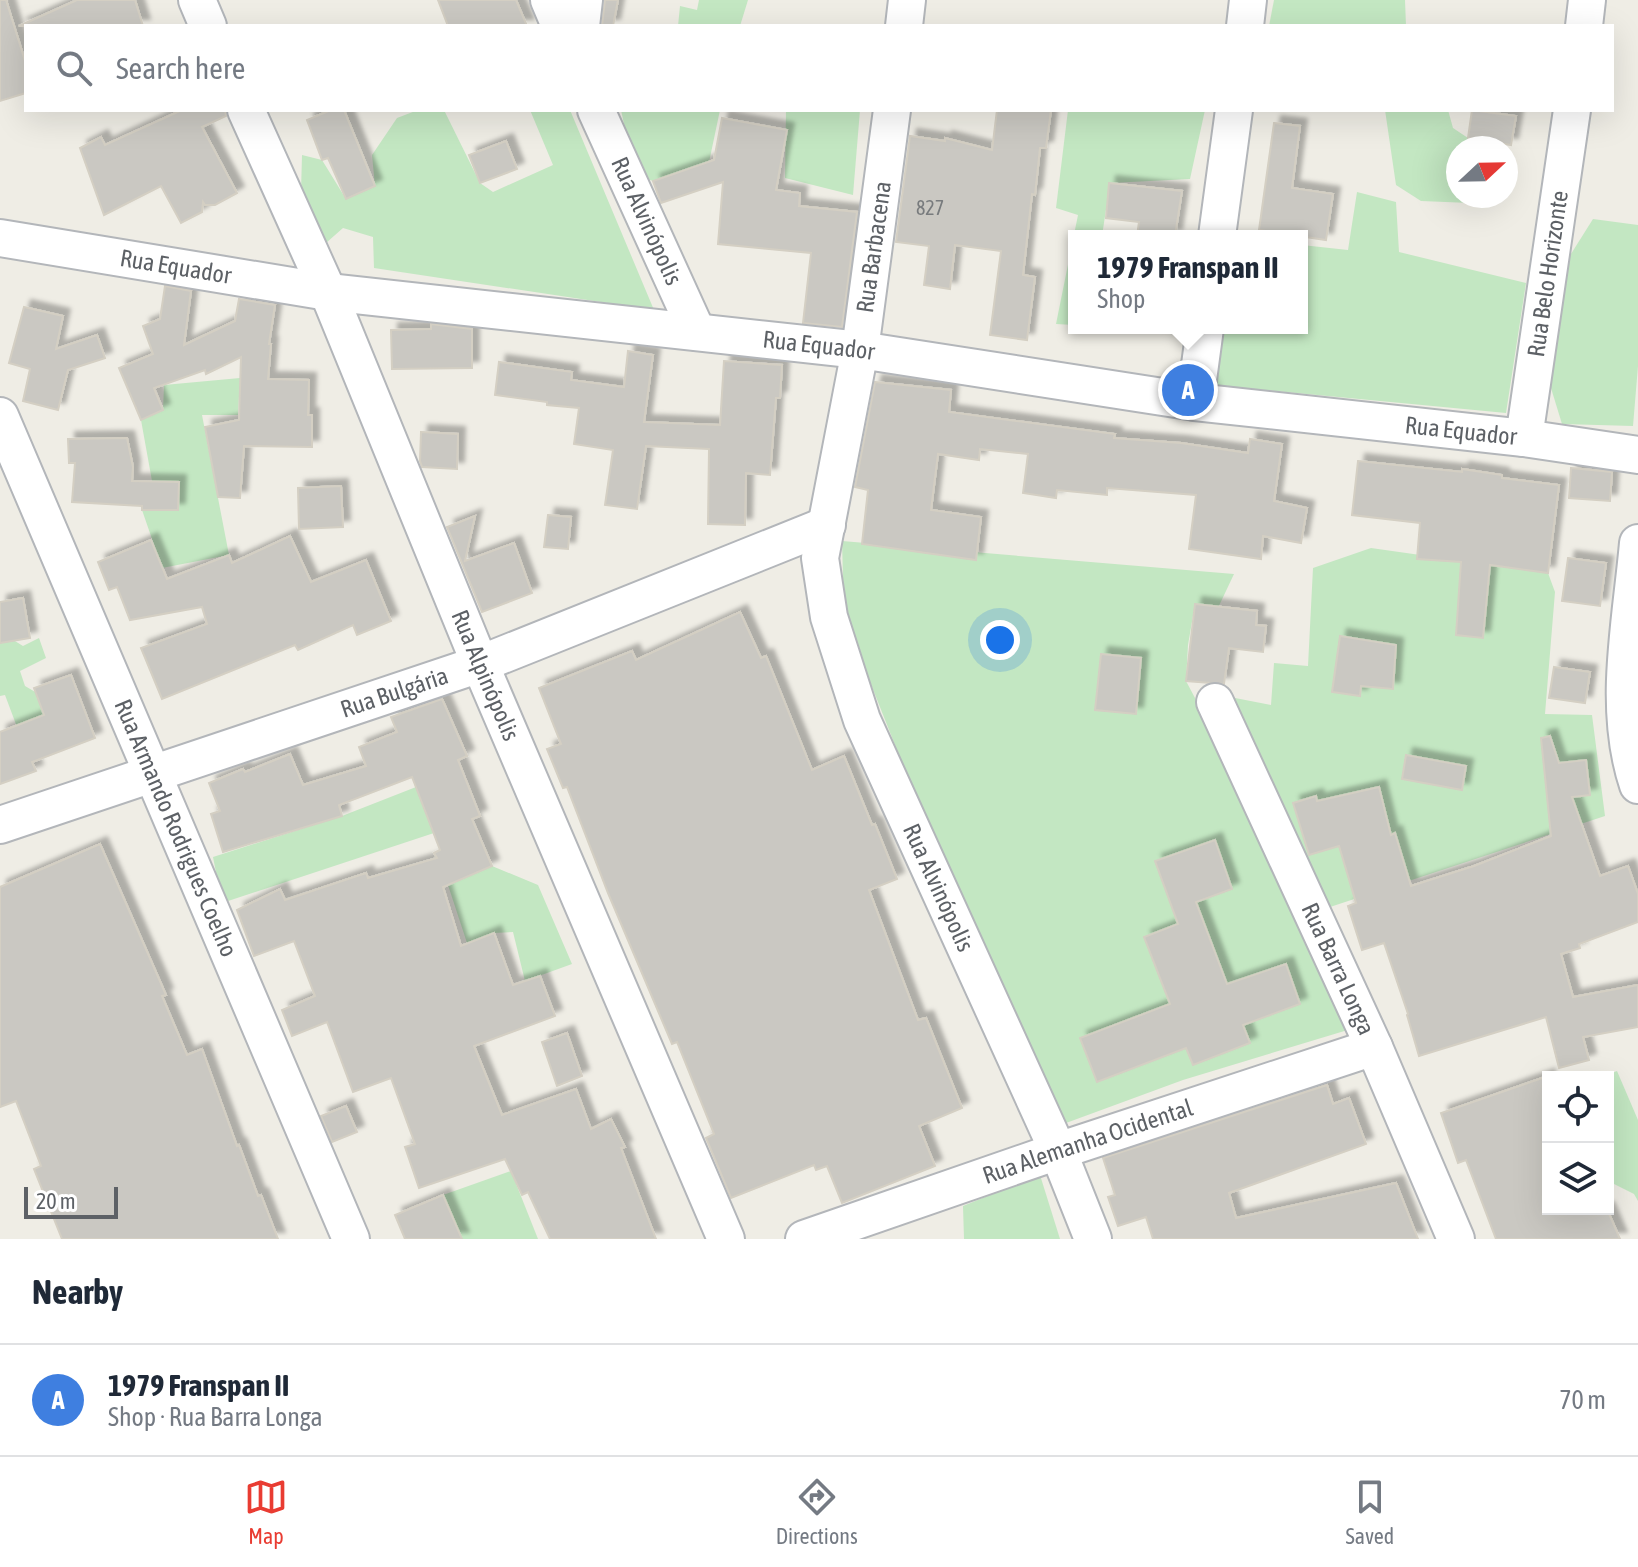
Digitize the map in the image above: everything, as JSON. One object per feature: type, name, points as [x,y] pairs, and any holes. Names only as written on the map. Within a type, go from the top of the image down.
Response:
[{"type":"street","points":[[197,0],[207,24]]},
{"type":"street","points":[[549,0],[559,24]]},
{"type":"street","points":[[581,24],[584,0]]},
{"type":"street","points":[[904,24],[907,0]]},
{"type":"street","points":[[1245,24],[1248,0]]},
{"type":"street","points":[[1584,24],[1587,0]]},
{"type":"street","name":"Rua Alpinópolis","points":[[247,112],[328,292],[480,664],[726,1239]]},
{"type":"street","name":"Rua Alvinópolis","points":[[597,112],[697,332]]},
{"type":"street","name":"Rua Barbacena","points":[[827,525],[860,350],[892,112]]},
{"type":"street","points":[[1218,230],[1234,112]]},
{"type":"street","name":"Rua Belo Horizonte","points":[[1524,438],[1572,112]]},
{"type":"street","name":"Rua Equador","points":[[0,238],[328,292],[860,350],[1195,402],[1524,438],[1638,455]]},
{"type":"street","points":[[1195,402],[1204,334]]},
{"type":"street","name":"Rua Armando Rodrigues Coelho","points":[[0,416],[351,1239]]},
{"type":"street","name":"Rua Alvinópolis","points":[[827,525],[820,558],[829,617],[862,720],[1058,1151],[1093,1239]]},
{"type":"street","name":"Rua Bulgária","points":[[0,825],[480,664],[827,525]]},
{"type":"street","points":[[1638,543],[1623,700],[1630,761],[1638,785]]},
{"type":"street","name":"Rua Barra Longa","points":[[1215,702],[1374,1047],[1456,1239]]},
{"type":"street","name":"Rua Alemanha Ocidental","points":[[804,1239],[1374,1047]]},
{"type":"green space","points":[[699,0],[748,0],[741,24],[678,24],[680,6],[697,10]]},
{"type":"green space","points":[[1274,0],[1405,0],[1406,24],[1269,24]]},
{"type":"green space","points":[[413,112],[445,112],[480,183],[493,192],[553,165],[531,112],[571,112],[654,310],[374,268],[373,237],[343,228],[326,243],[301,192],[302,155],[322,160],[346,199],[375,186],[372,155],[397,118]]},
{"type":"green space","points":[[621,112],[720,112],[708,167],[686,170],[653,181],[635,175]]},
{"type":"green space","points":[[786,112],[860,112],[853,195],[785,178]]},
{"type":"green space","points":[[1068,112],[1205,112],[1190,179],[1110,183],[1103,230],[1075,230],[1078,215],[1056,208]]},
{"type":"green space","points":[[1385,112],[1449,112],[1453,128],[1465,136],[1446,136],[1446,202],[1421,201],[1396,185]]},
{"type":"green space","points":[[1357,192],[1396,202],[1399,252],[1526,283],[1506,413],[1202,384],[1213,334],[1308,334],[1308,246],[1348,250]]},
{"type":"green space","points":[[1593,219],[1638,225],[1638,366],[1633,426],[1562,424],[1551,388],[1550,343],[1559,273]]},
{"type":"green space","points":[[1068,265],[1068,325],[1056,324]]},
{"type":"green space","points":[[240,378],[238,415],[202,415],[229,555],[162,568],[142,510],[142,482],[152,481],[141,420],[163,410],[164,385]]},
{"type":"green space","points":[[842,541],[1234,574],[1217,610],[1195,604],[1186,681],[1222,749],[1351,1029],[1183,1080],[1066,1123],[912,788],[844,616]]},
{"type":"green space","points":[[1371,548],[1548,573],[1555,592],[1545,714],[1592,715],[1605,816],[1324,909],[1230,697],[1271,705],[1274,663],[1308,666],[1313,568]]},
{"type":"green space","points":[[10,638],[23,646],[39,638],[46,658],[20,671],[25,686],[49,700],[56,735],[20,735],[5,695],[0,696],[0,643]]},
{"type":"green space","points":[[416,787],[434,833],[222,903],[213,857],[342,816]]},
{"type":"green space","points":[[492,866],[538,885],[572,964],[525,981],[513,932],[493,933],[467,943],[448,885]]},
{"type":"green space","points":[[1617,1071],[1638,1120],[1638,1201],[1634,1194],[1614,1184],[1614,1072]]},
{"type":"green space","points":[[511,1171],[538,1239],[453,1239],[443,1195]]},
{"type":"green space","points":[[1040,1175],[1060,1239],[964,1239],[963,1206]]},
{"type":"building","points":[[0,0],[6,0],[24,58],[24,94],[0,101]]},
{"type":"building","points":[[77,0],[135,0],[142,24],[24,24],[19,26]]},
{"type":"building","points":[[438,0],[516,0],[526,24],[447,24]]},
{"type":"building","points":[[605,0],[618,0],[613,24],[602,24]]},
{"type":"building","points":[[178,112],[225,112],[226,116],[202,127],[237,193],[215,205],[205,205],[203,202],[202,212],[181,223],[161,186],[104,215],[80,148],[101,137],[105,145]]},
{"type":"building","points":[[326,112],[345,112],[375,186],[346,199],[328,158],[322,160],[307,120]]},
{"type":"building","points":[[997,112],[1051,112],[1046,148],[1040,148],[1035,195],[1032,194],[1023,275],[1035,277],[1027,340],[990,335],[1001,251],[955,245],[950,289],[924,285],[929,246],[896,242],[910,136],[945,141],[945,138],[992,150]]},
{"type":"building","points":[[1472,112],[1516,116],[1513,136],[1468,136]]},
{"type":"building","points":[[722,118],[787,130],[776,190],[800,193],[799,206],[857,212],[842,327],[803,323],[811,253],[718,244],[723,182],[661,203],[653,181],[714,160]]},
{"type":"building","points":[[1274,123],[1300,126],[1292,188],[1333,194],[1326,240],[1308,237],[1308,230],[1259,230]]},
{"type":"building","points":[[506,141],[517,169],[480,183],[469,155]]},
{"type":"building","points":[[1109,183],[1182,191],[1176,230],[1138,230],[1139,222],[1106,218]]},
{"type":"building","points":[[165,286],[191,291],[184,345],[235,321],[239,299],[275,305],[268,379],[309,380],[308,415],[312,415],[312,447],[244,446],[240,498],[218,497],[205,427],[239,420],[241,357],[206,374],[205,370],[154,388],[163,410],[141,420],[119,368],[153,354],[143,326],[160,319]]},
{"type":"building","points":[[24,307],[63,316],[56,349],[97,335],[105,358],[68,370],[58,410],[23,401],[30,369],[9,363]]},
{"type":"building","points":[[431,324],[472,329],[472,368],[392,369],[391,330],[431,329]]},
{"type":"building","points":[[628,351],[653,355],[644,422],[720,425],[724,361],[782,365],[770,475],[746,473],[745,525],[708,524],[709,449],[646,446],[637,509],[605,505],[613,450],[574,444],[579,408],[495,395],[499,362],[572,372],[571,380],[624,387]]},
{"type":"building","points":[[875,382],[951,390],[949,412],[1115,434],[1114,438],[1181,443],[1248,453],[1250,439],[1282,444],[1274,501],[1307,508],[1301,543],[1263,536],[1261,559],[1189,549],[1196,495],[1107,488],[1107,495],[1057,490],[1056,498],[1023,493],[1028,454],[980,449],[979,460],[938,454],[931,510],[981,517],[976,560],[862,544],[868,490],[855,487]]},
{"type":"building","points":[[421,432],[458,434],[457,469],[422,467]]},
{"type":"building","points":[[127,438],[133,467],[132,481],[179,482],[178,510],[142,510],[142,506],[72,502],[75,463],[69,463],[68,439]]},
{"type":"building","points":[[1358,461],[1462,472],[1462,469],[1559,485],[1548,573],[1490,565],[1483,638],[1456,635],[1461,562],[1417,559],[1420,523],[1352,515]]},
{"type":"building","points":[[1571,468],[1612,472],[1610,501],[1569,498]]},
{"type":"building","points":[[341,486],[343,527],[299,529],[298,488]]},
{"type":"building","points":[[548,515],[571,517],[568,549],[544,547]]},
{"type":"building","points":[[475,516],[465,561],[514,543],[532,593],[482,612],[447,527]]},
{"type":"building","points":[[290,536],[311,582],[366,560],[391,621],[357,635],[353,625],[298,650],[295,645],[162,699],[141,648],[207,624],[202,607],[130,620],[117,587],[109,590],[98,562],[151,540],[167,579],[229,555],[232,563]]},
{"type":"building","points":[[1568,558],[1606,563],[1600,606],[1562,601]]},
{"type":"building","points":[[23,598],[30,638],[0,643],[0,602]]},
{"type":"building","points":[[1195,604],[1257,611],[1256,625],[1266,626],[1263,652],[1229,648],[1224,684],[1186,681]]},
{"type":"building","points":[[740,612],[761,658],[766,656],[812,770],[844,756],[872,825],[875,824],[897,879],[869,890],[918,1020],[926,1018],[962,1108],[919,1126],[935,1166],[842,1203],[827,1166],[816,1170],[814,1165],[731,1198],[706,1138],[714,1134],[677,1042],[672,1044],[567,787],[563,788],[547,749],[561,744],[539,688],[632,651],[636,660]]},
{"type":"building","points":[[1340,636],[1396,645],[1393,689],[1361,686],[1360,696],[1332,692]]},
{"type":"building","points":[[1101,654],[1141,658],[1136,714],[1095,710]]},
{"type":"building","points":[[1554,667],[1590,672],[1585,703],[1549,698]]},
{"type":"building","points":[[71,675],[95,738],[32,762],[36,771],[0,784],[0,732],[44,715],[34,688]]},
{"type":"building","points":[[442,699],[467,756],[458,760],[480,816],[472,819],[492,866],[443,887],[461,946],[494,933],[513,985],[540,976],[555,1016],[474,1046],[502,1115],[576,1089],[591,1129],[611,1119],[625,1147],[621,1148],[656,1239],[550,1239],[528,1192],[522,1195],[505,1159],[419,1188],[405,1147],[415,1144],[391,1078],[353,1092],[327,1022],[292,1036],[282,1010],[315,996],[294,941],[254,956],[237,910],[280,889],[285,900],[366,873],[368,878],[437,858],[434,853],[440,850],[412,777],[339,805],[342,816],[223,852],[211,814],[220,811],[209,783],[290,754],[303,785],[366,766],[359,747],[397,732],[391,717]]},
{"type":"building","points":[[1550,736],[1559,763],[1586,760],[1590,795],[1572,797],[1600,876],[1628,866],[1638,894],[1638,922],[1561,954],[1573,997],[1638,985],[1638,1027],[1583,1037],[1589,1060],[1559,1068],[1546,1017],[1419,1056],[1384,943],[1362,950],[1348,906],[1356,903],[1339,846],[1309,855],[1293,803],[1316,796],[1317,801],[1379,787],[1391,835],[1395,833],[1411,886],[1551,836],[1541,738]]},
{"type":"building","points":[[1406,755],[1466,766],[1462,790],[1402,779]]},
{"type":"building","points":[[1215,840],[1232,889],[1196,902],[1227,984],[1286,964],[1300,1004],[1243,1025],[1250,1043],[1193,1065],[1186,1048],[1097,1082],[1080,1038],[1170,1004],[1144,937],[1178,924],[1155,861]]},
{"type":"building","points":[[100,844],[166,995],[162,996],[187,1055],[202,1049],[237,1146],[278,1239],[62,1239],[34,1169],[41,1166],[16,1101],[0,1107],[0,887]]},
{"type":"building","points":[[567,1033],[582,1076],[557,1086],[542,1042]]},
{"type":"building","points":[[1542,1078],[1542,1215],[1610,1215],[1620,1239],[1496,1239],[1466,1160],[1458,1163],[1441,1113]]},
{"type":"building","points":[[1327,1085],[1333,1104],[1349,1098],[1366,1144],[1229,1193],[1236,1218],[1396,1183],[1418,1239],[1153,1239],[1146,1217],[1118,1226],[1108,1197],[1115,1195],[1103,1158]]},
{"type":"building","points":[[346,1106],[357,1132],[332,1142],[321,1116]]},
{"type":"building","points":[[443,1195],[462,1239],[405,1239],[395,1215]]},
{"type":"place","name":"1979 Franspan II","points":[[1188,390]]}]
